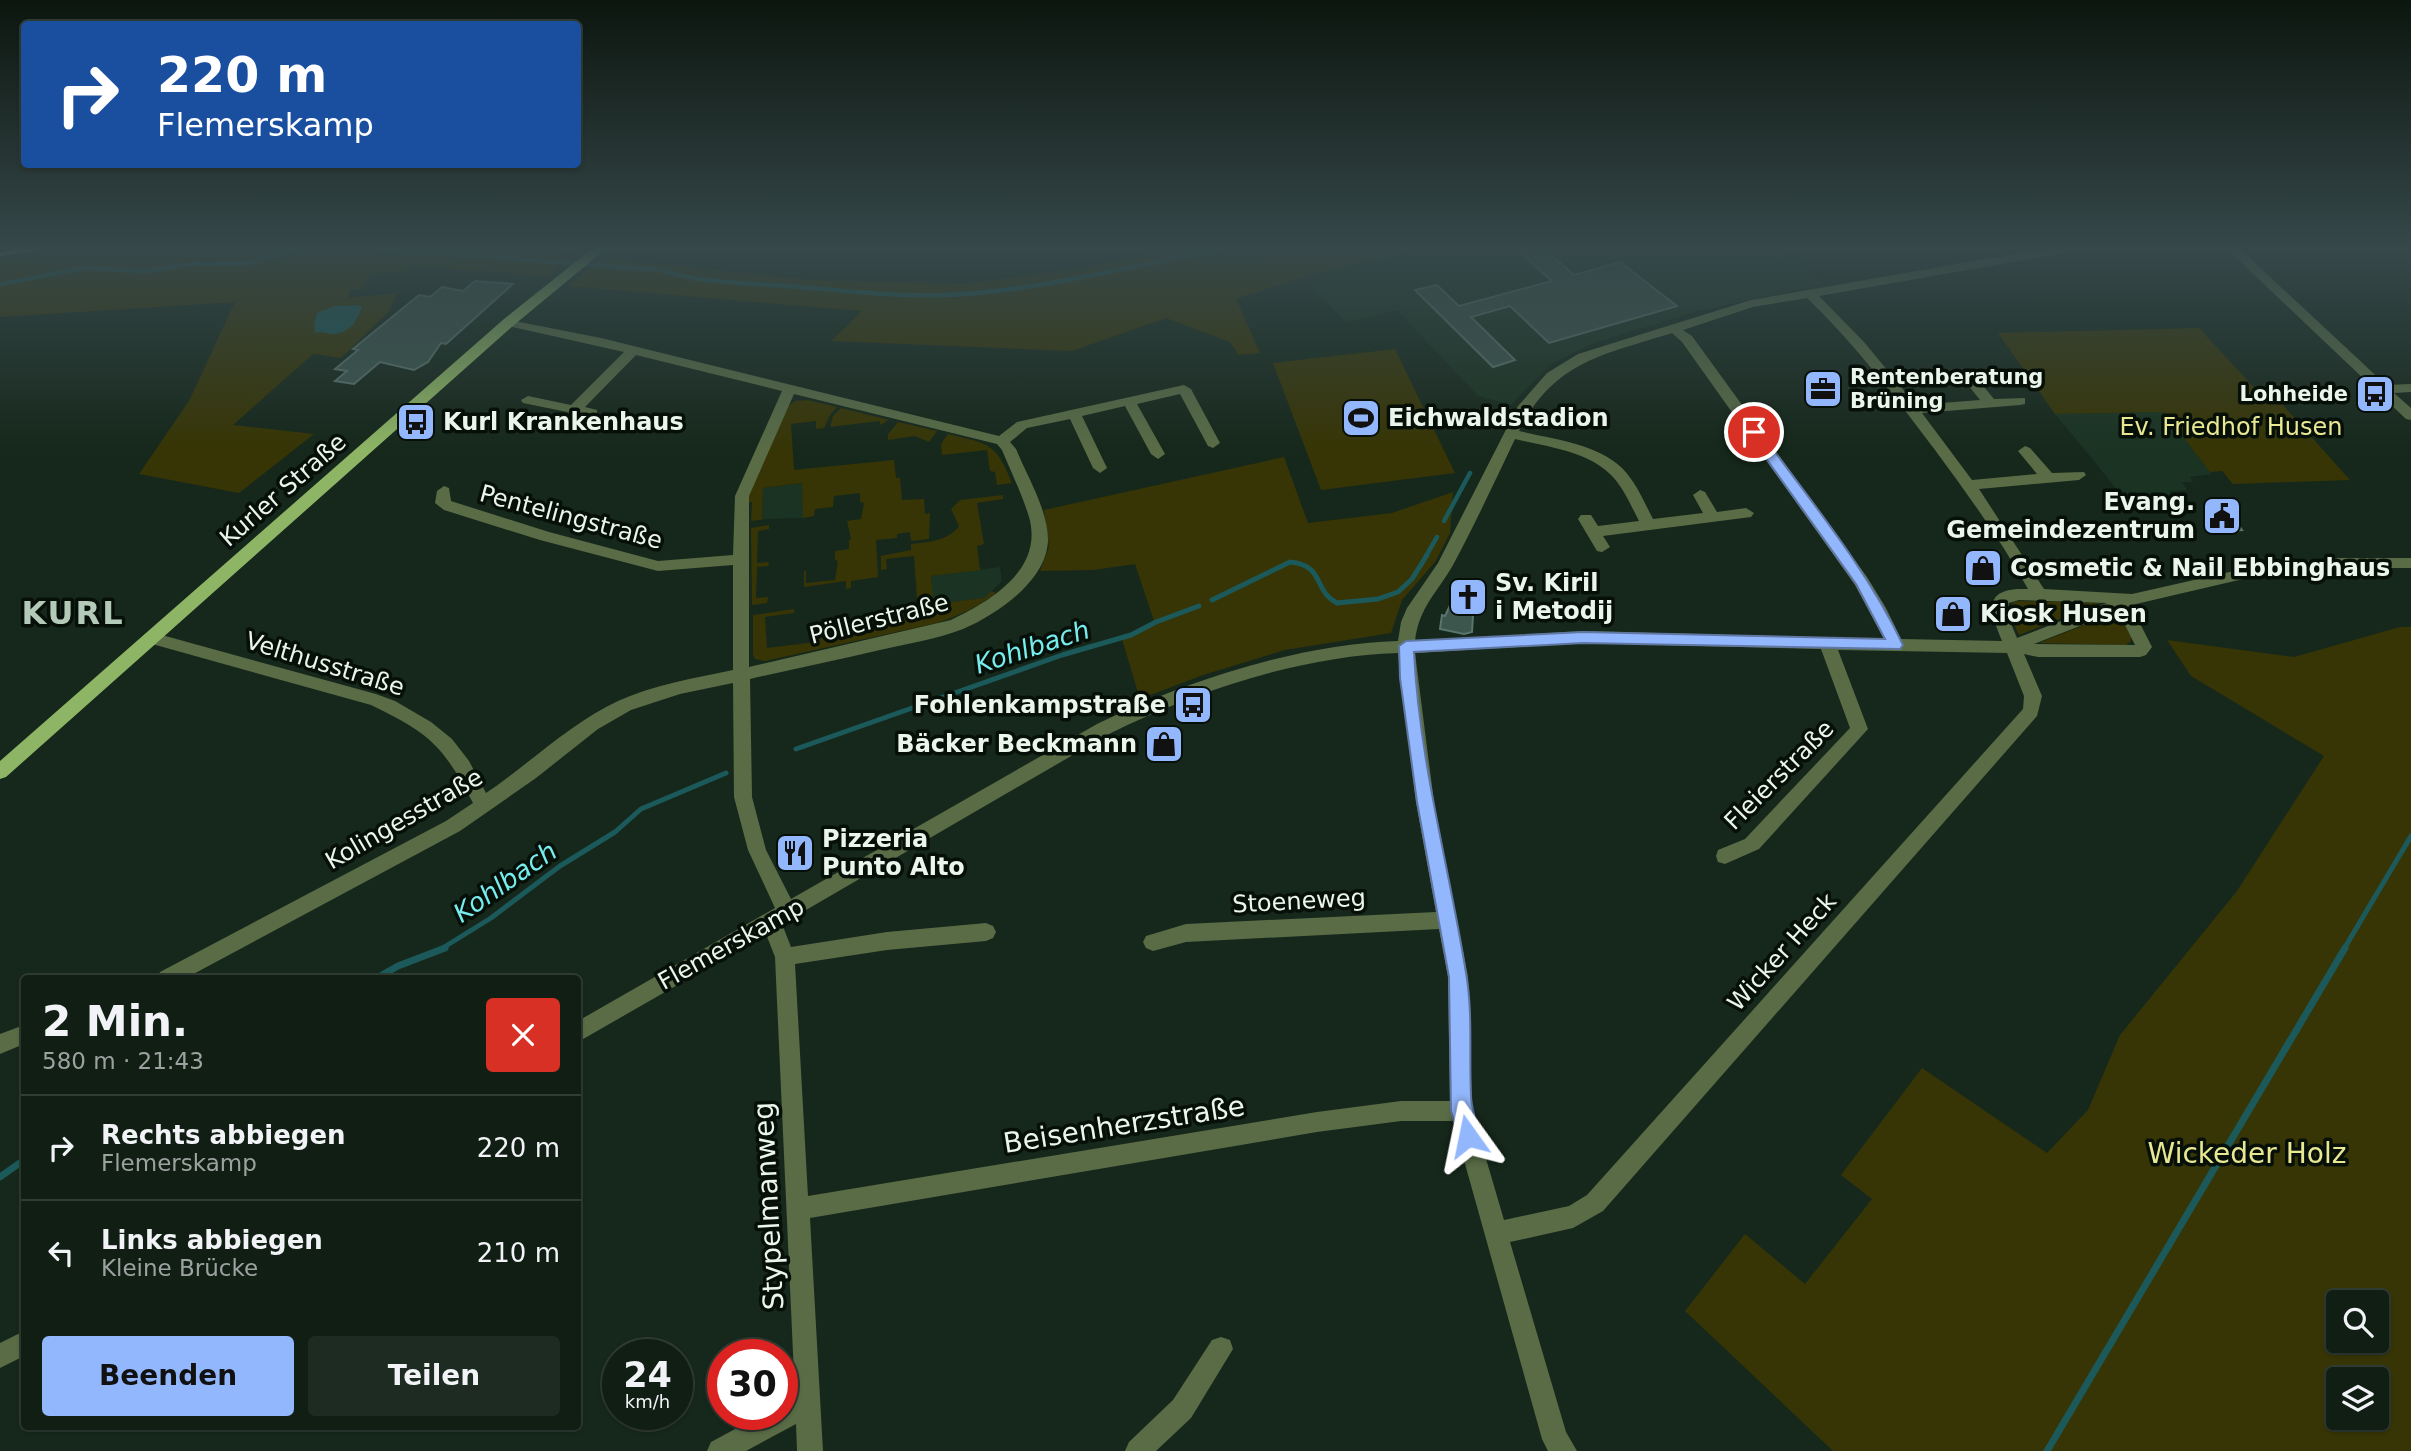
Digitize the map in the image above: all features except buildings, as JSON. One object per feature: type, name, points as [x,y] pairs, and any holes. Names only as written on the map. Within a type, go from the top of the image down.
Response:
[{"type":"main road","name":"Kurler Straße","points":[[0,772],[517,316]]},
{"type":"street","points":[[1555,1447],[1461,1111],[1458,977],[1425,802],[1408,678],[1406,646],[1409,622],[1415,608],[1445,565],[1525,405],[1543,384],[1567,364],[1713,316]]},
{"type":"street","points":[[1833,316],[1851,333],[1969,485],[2019,556],[2039,594]]},
{"type":"street","points":[[2305,316],[2411,415]]},
{"type":"street","points":[[509,322],[1002,441],[1022,425],[1184,389],[1213,443]]},
{"type":"street","points":[[1673,328],[1687,339],[1704,361],[1861,581],[1878,608],[1895,645]]},
{"type":"street","points":[[575,410],[633,350]]},
{"type":"street","points":[[1149,378],[1158,395]]},
{"type":"street","points":[[1972,380],[1991,404]]},
{"type":"street","points":[[2383,389],[2411,388]]},
{"type":"street","points":[[779,916],[746,816],[742,781],[742,496],[789,390]]},
{"type":"street","points":[[528,400],[592,413]]},
{"type":"street","points":[[1129,401],[1158,454]]},
{"type":"street","points":[[1912,410],[2020,401]]},
{"type":"street","points":[[1074,413],[1100,468]]},
{"type":"street","points":[[1512,434],[1577,452],[1611,466],[1622,479],[1649,525]]},
{"type":"street","name":"Pöllerstraße","points":[[741,675],[956,625],[1001,600],[1032,566],[1040,541],[1037,517],[1009,449],[1002,441]]},
{"type":"street","points":[[2025,450],[2048,478]]},
{"type":"street","points":[[1969,485],[2079,475]]},
{"type":"street","name":"Pentelingstraße","points":[[444,491],[443,503],[449,506],[545,536],[658,566],[741,559]]},
{"type":"street","points":[[1700,495],[1713,517]]},
{"type":"street","points":[[1602,547],[1590,526],[1649,525],[1746,513]]},
{"type":"street","name":"Flemerskamp","points":[[2012,646],[2127,601],[2284,566],[2337,563],[2411,564]]},
{"type":"street","name":"Flemerskamp","points":[[581,1030],[1007,782],[1142,710],[1292,661],[1366,648],[1583,637],[1980,648],[2012,646],[2038,651],[2140,651],[2144,647],[2127,601],[2113,596],[2039,594],[2019,594],[2001,601],[1999,614],[2012,646]]},
{"type":"street","name":"Velthusstraße","points":[[151,638],[376,700],[398,710],[432,729],[448,744],[463,765],[484,806]]},
{"type":"street","name":"Fleierstraße","points":[[1725,856],[1752,844],[1859,729],[1827,643]]},
{"type":"street","name":"Wicker Heck","points":[[1496,1233],[1573,1217],[1595,1203],[2031,710],[2034,696],[2012,646]]},
{"type":"street","name":"Kolingesstraße","points":[[173,975],[453,826],[484,806],[592,724],[625,705],[671,690],[741,675]]},
{"type":"street","name":"Stypelmanweg","points":[[779,916],[785,957],[810,1451]]},
{"type":"street","name":"Stoeneweg","points":[[1153,942],[1186,933],[1449,920]]},
{"type":"street","points":[[785,957],[887,941],[986,932]]},
{"type":"street","points":[[0,1044],[21,1036]]},
{"type":"street","name":"Beisenherzstraße","points":[[798,1209],[1317,1122],[1401,1111],[1461,1111]]},
{"type":"street","points":[[0,1356],[21,1345]]},
{"type":"street","points":[[1138,1451],[1181,1409],[1221,1349]]},
{"type":"street","points":[[720,1451],[809,1403]]},
{"type":"shaded area","points":[[1339,316],[1375,316],[1346,323]]},
{"type":"shaded area","points":[[1402,316],[1682,316],[1594,343],[1551,364],[1511,405],[1478,396]]},
{"type":"shaded area","points":[[2164,412],[2212,474],[2190,477],[2193,482],[2182,482],[2187,490],[2169,491],[2182,508],[2133,509],[2055,414]]},
{"type":"shaded area","points":[[803,483],[803,518],[762,519],[763,488]]},
{"type":"shaded area","points":[[1000,567],[1002,581],[985,598],[934,605],[931,576]]},
{"type":"green space","points":[[229,316],[384,316],[341,358],[313,354],[233,425],[314,434],[239,493],[139,474],[189,401]]},
{"type":"green space","points":[[857,316],[1243,316],[1260,353],[1239,355],[1230,342],[1166,318],[1072,351],[831,341]]},
{"type":"green space","name":"Ev. Friedhof Husen","points":[[2199,328],[2259,393],[2272,393],[2350,480],[2233,484],[2222,471],[2210,472],[2164,412],[2055,414],[1998,333]]},
{"type":"green space","name":"Eichwaldstadion","points":[[1395,349],[1455,473],[1321,490],[1273,363]]},
{"type":"green space","points":[[807,400],[837,407],[824,428],[816,429],[816,421],[791,424],[794,470],[894,460],[896,478],[900,478],[902,500],[924,499],[925,514],[930,513],[929,539],[911,541],[910,532],[897,534],[897,538],[876,540],[878,577],[851,581],[851,588],[846,589],[846,581],[804,587],[804,571],[806,583],[835,580],[838,561],[835,560],[835,551],[849,549],[851,539],[847,521],[861,519],[864,503],[860,502],[860,493],[834,496],[833,507],[815,509],[814,516],[803,518],[802,483],[763,488],[762,519],[774,518],[751,521],[752,502],[748,502],[750,490],[786,408],[795,401]]},
{"type":"green space","points":[[841,408],[889,420],[880,425],[880,421],[830,427],[833,416]]},
{"type":"green space","points":[[898,422],[937,431],[929,442],[915,436],[888,440],[888,434]]},
{"type":"green space","points":[[948,434],[989,447],[1001,459],[1012,483],[997,485],[995,472],[990,471],[987,450],[942,455],[941,444]]},
{"type":"green space","points":[[1284,457],[1308,523],[1392,513],[1453,492],[1450,533],[1435,562],[1402,600],[1391,633],[1285,650],[1203,675],[1140,699],[1122,639],[1154,621],[1135,564],[1093,570],[1040,571],[1049,547],[1044,510]]},
{"type":"green space","points":[[1003,495],[1003,499],[977,503],[984,544],[977,546],[980,570],[931,576],[934,604],[985,598],[991,591],[996,593],[989,598],[968,611],[937,623],[765,661],[755,659],[753,615],[794,609],[794,613],[765,617],[767,648],[816,642],[816,639],[854,634],[854,630],[893,625],[893,617],[918,613],[914,556],[886,559],[887,569],[881,570],[881,556],[911,550],[911,544],[950,535],[959,526],[951,509],[960,500]]},
{"type":"green space","points":[[769,525],[769,529],[758,531],[757,563],[769,562],[768,566],[757,567],[756,598],[768,597],[767,603],[752,605],[751,528]]},
{"type":"green space","points":[[2014,602],[2100,603],[2019,635],[2007,610]]},
{"type":"green space","points":[[2117,612],[2131,636],[2131,641],[2126,645],[2039,643]]},
{"type":"green space","name":"Wickeder Holz","points":[[2400,627],[2411,627],[2411,1451],[1833,1451],[1685,1311],[1745,1234],[1805,1284],[1872,1199],[1841,1175],[1922,1068],[2047,1153],[2088,1110],[2120,1035],[2237,891],[2324,756],[2191,676],[2167,640],[2294,657]]},
{"type":"water","points":[[316,316],[358,316],[348,329],[339,333],[315,333]]},
{"type":"waterway","name":"Kohlbach","points":[[1444,521],[1470,473]]},
{"type":"waterway","name":"Kohlbach","points":[[1426,556],[1437,537]]},
{"type":"waterway","name":"Kohlbach","points":[[1212,600],[1290,562],[1309,568],[1324,592],[1337,603],[1378,599],[1398,592],[1412,579],[1427,555]]},
{"type":"waterway","name":"Kohlbach","points":[[796,749],[1062,655],[1131,635],[1156,622],[1199,606]]},
{"type":"waterway","name":"Kohlbach","points":[[441,949],[491,918],[560,866],[615,832],[641,809],[726,773]]},
{"type":"waterway","points":[[2344,949],[2411,836]]},
{"type":"waterway","name":"Kohlbach","points":[[382,975],[445,948]]},
{"type":"waterway","points":[[2047,1451],[2345,948]]},
{"type":"waterway","name":"Kohlbach","points":[[0,1177],[21,1162]]},
{"type":"place","name":"Rentenberatung Brüning","points":[[1823,389]]},
{"type":"place","name":"Lohheide","points":[[2375,394]]},
{"type":"place","name":"Eichwaldstadion","points":[[1361,418]]},
{"type":"place","name":"Kurl Krankenhaus","points":[[416,422]]},
{"type":"place","name":"Evang. Gemeindezentrum","points":[[2222,516]]},
{"type":"place","name":"Cosmetic & Nail Ebbinghaus","points":[[1983,568]]},
{"type":"place","name":"Sv. Kiril i Metodij","points":[[1468,597]]},
{"type":"place","name":"Kiosk Husen","points":[[1953,614]]},
{"type":"place","name":"Fohlenkampstraße","points":[[1193,705]]},
{"type":"place","name":"Bäcker Beckmann","points":[[1164,744]]},
{"type":"place","name":"Pizzeria Punto Alto","points":[[795,853]]},
{"type":"district","name":"KURL","points":[[73,613]]},
{"type":"route","points":[[1468,1136],[1461,1111],[1458,977],[1425,802],[1406,646],[1583,637],[1895,645],[1878,608],[1861,581],[1754,432]]}]
